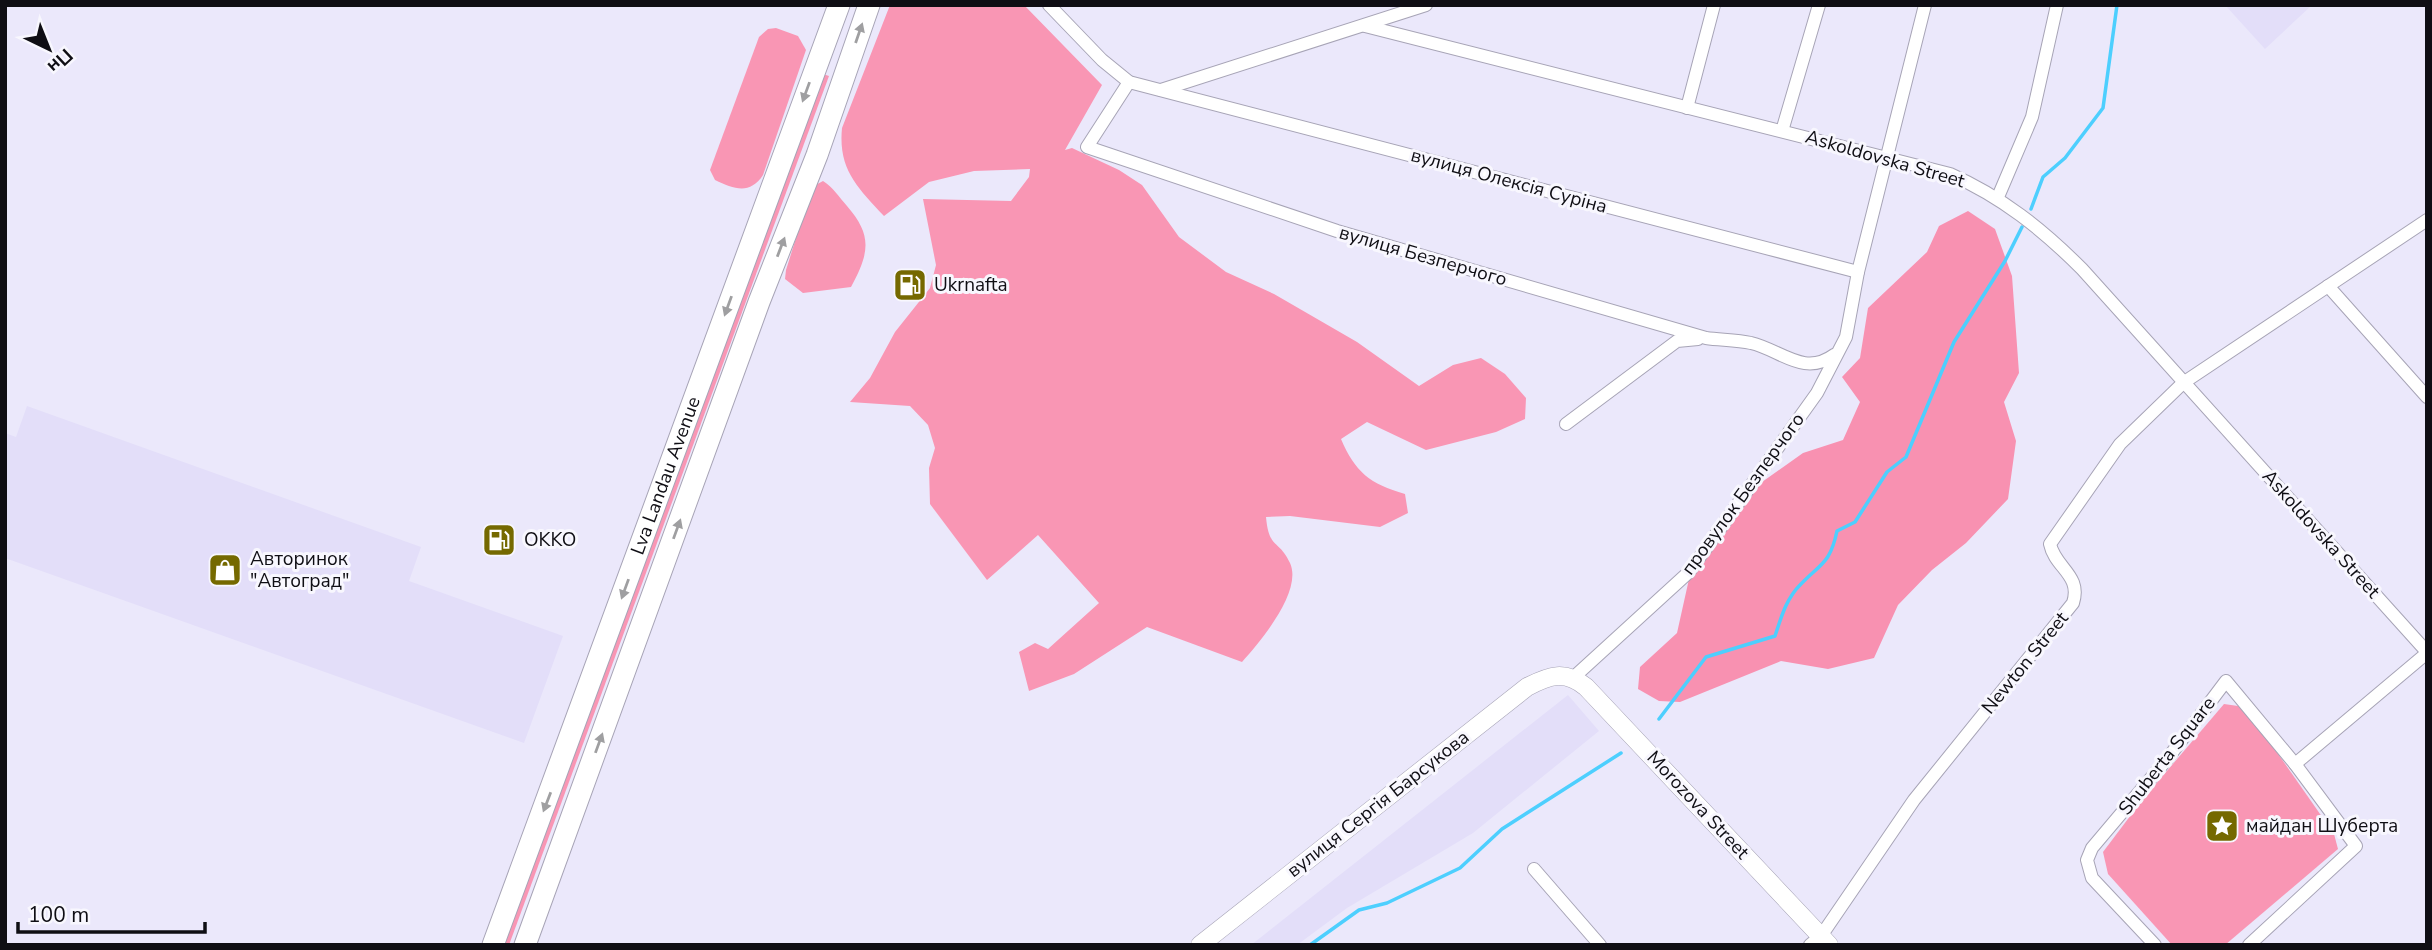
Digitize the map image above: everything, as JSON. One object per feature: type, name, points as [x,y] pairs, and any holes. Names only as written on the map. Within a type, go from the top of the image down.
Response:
[{"type":"main road","name":"Lva Landau Avenue","points":[[493,945],[839,5]]},
{"type":"main road","name":"Lva Landau Avenue","points":[[525,945],[869,5]]},
{"type":"main road","points":[[816,64],[845,74]]},
{"type":"main road","name":"Morozova Street","points":[[1567,675],[1820,942]]},
{"type":"main road","name":"вулиця Сергія Барсукова","points":[[1200,945],[1527,687],[1567,675]]},
{"type":"street","points":[[1049,5],[1102,60],[1129,82]]},
{"type":"street","points":[[1160,90],[1426,5]]},
{"type":"street","points":[[1687,107],[1714,5]]},
{"type":"street","points":[[1782,131],[1819,5]]},
{"type":"street","name":"провулок Безперчого","points":[[1567,675],[1689,572],[1817,393],[1846,337],[1858,272],[1889,158],[1925,5]]},
{"type":"street","points":[[1998,197],[2032,117],[2057,5]]},
{"type":"street","name":"Askoldovska Street","points":[[1365,26],[1950,174],[1998,197],[2046,233],[2082,269],[2427,653]]},
{"type":"street","name":"вулиця Олексія Суріна","points":[[1129,82],[1858,272]]},
{"type":"street","name":"вулиця Безперчого","points":[[1129,82],[1087,147],[1337,231],[1706,338],[1752,343],[1800,364],[1823,363],[1835,355]]},
{"type":"street","name":"Newton Street","points":[[1820,942],[1914,800],[2073,603],[2077,591],[2074,581],[2051,552],[2050,544],[2054,534],[2120,444],[2183,383],[2427,220]]},
{"type":"street","points":[[2328,286],[2427,397]]},
{"type":"street","points":[[1566,424],[1677,341],[1706,338]]},
{"type":"street","points":[[2295,764],[2427,653]]},
{"type":"street","name":"Shuberta Square","points":[[2155,945],[2092,878],[2087,860],[2092,848],[2160,767],[2226,681],[2295,764],[2357,846],[2249,945]]},
{"type":"street","points":[[1534,869],[1600,945]]},
{"type":"street","points":[[2134,945],[2145,935]]},
{"type":"shaded area","points":[[890,5],[1024,5],[1102,85],[1065,150],[1072,148],[1119,170],[1142,185],[1179,237],[1226,272],[1274,294],[1357,342],[1419,386],[1453,365],[1481,358],[1505,374],[1526,398],[1525,419],[1496,432],[1426,450],[1367,422],[1341,439],[1352,460],[1365,475],[1382,486],[1405,494],[1408,513],[1380,527],[1290,516],[1266,517],[1269,535],[1290,563],[1291,587],[1278,616],[1242,662],[1147,627],[1074,674],[1029,691],[1019,652],[1035,643],[1048,649],[1099,603],[1038,535],[987,580],[930,504],[929,468],[935,448],[928,425],[910,406],[850,402],[870,378],[895,332],[930,288],[936,265],[923,199],[1011,201],[1029,177],[1030,169],[974,171],[929,182],[884,216],[865,196],[846,166],[842,128]]},
{"type":"shaded area","points":[[2225,5],[2312,5],[2265,49]]},
{"type":"shaded area","points":[[776,28],[798,36],[806,50],[763,175],[747,188],[735,188],[715,180],[710,170],[759,37],[768,29]]},
{"type":"shaded area","points":[[823,74],[829,76],[509,945],[502,945]]},
{"type":"shaded area","points":[[823,181],[836,192],[861,226],[866,244],[865,254],[851,287],[803,293],[785,279],[786,270],[812,187]]},
{"type":"shaded area","points":[[1968,211],[1995,229],[2012,276],[2019,373],[2004,402],[2016,441],[2008,499],[1966,543],[1932,570],[1898,605],[1874,658],[1828,669],[1781,661],[1680,702],[1659,701],[1638,689],[1640,667],[1677,633],[1689,579],[1755,487],[1803,453],[1843,440],[1860,402],[1842,377],[1860,358],[1868,308],[1927,252],[1939,226]]},
{"type":"shaded area","name":"Авторинок \"Автоград\"","points":[[27,406],[421,547],[409,581],[563,636],[524,743],[5,558],[5,433],[16,437]]},
{"type":"shaded area","points":[[1568,695],[1599,731],[1473,833],[1347,908],[1297,945],[1251,945]]},
{"type":"shaded area","points":[[2224,704],[2238,706],[2260,728],[2334,834],[2338,849],[2225,945],[2172,945],[2108,874],[2103,852],[2143,799]]},
{"type":"waterway","points":[[2031,209],[2043,177],[2065,158],[2103,108],[2117,5]]},
{"type":"waterway","points":[[1659,719],[1706,657],[1775,636],[1791,596],[1828,557],[1837,531],[1855,522],[1887,472],[1906,457],[1954,342],[2005,261],[2022,227]]},
{"type":"waterway","points":[[1310,945],[1359,910],[1387,903],[1460,868],[1502,829],[1621,753]]},
{"type":"place","name":"Ukrnafta","points":[[910,285]]},
{"type":"place","name":"OKKO","points":[[499,540]]},
{"type":"place","name":"Авторинок \"Автоград\"","points":[[225,570]]},
{"type":"place","name":"майдан Шуберта","points":[[2222,826]]}]
